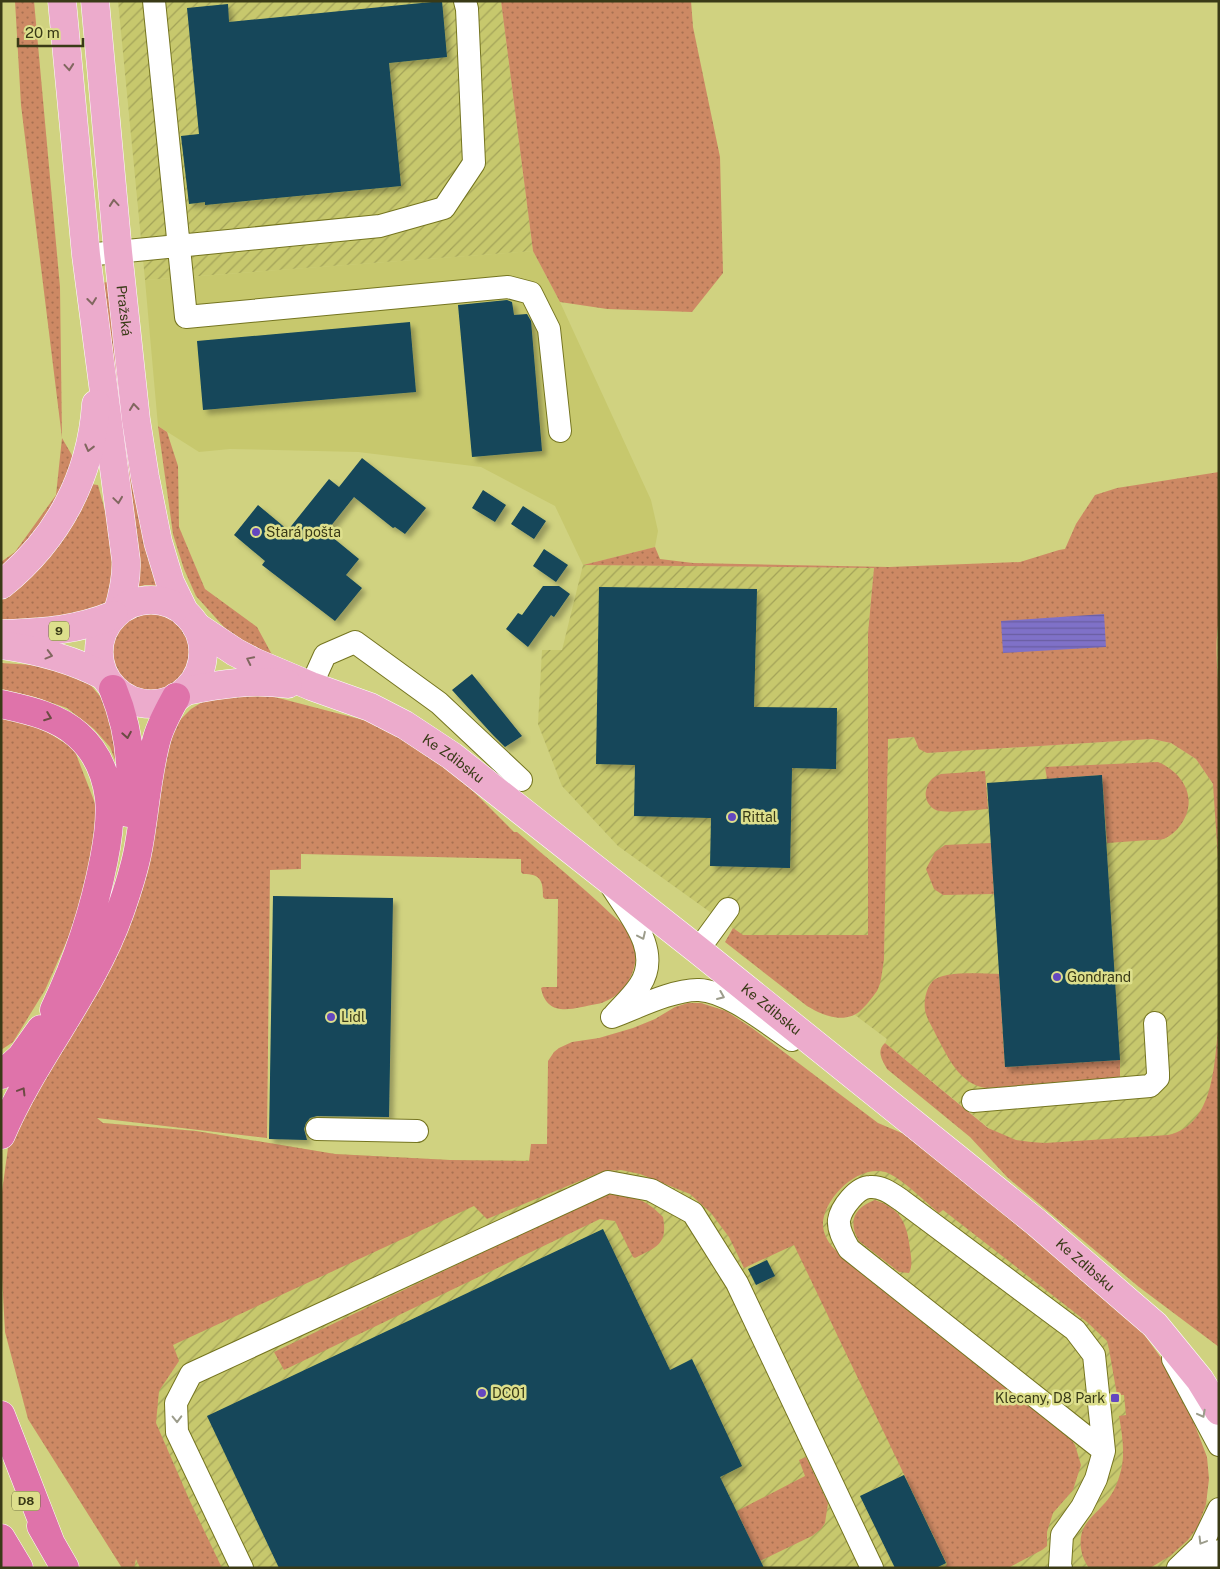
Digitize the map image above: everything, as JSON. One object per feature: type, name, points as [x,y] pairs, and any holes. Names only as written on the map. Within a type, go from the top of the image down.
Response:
[{"type":"highway","points":[[1,1075],[21,1057],[54,1010],[84,959],[98,930],[112,891],[129,808],[131,770],[126,729],[120,706],[109,682]]},
{"type":"highway","points":[[1,1135],[18,1097],[82,993],[120,912],[138,851],[157,739],[164,720],[181,694]]},
{"type":"highway","points":[[1,704],[35,712],[54,719],[78,735],[94,753],[107,786],[110,813],[109,828],[100,877],[76,959],[54,1010]]},
{"type":"highway","points":[[1,1415],[50,1541]]},
{"type":"highway","name":"D8","points":[[1,1461],[65,1568]]},
{"type":"highway","points":[[1,1538],[19,1568]]},
{"type":"main road","points":[[62,1],[86,255],[126,560],[125,586],[116,613]]},
{"type":"main road","name":"Pražská","points":[[95,1],[118,252],[136,420],[151,514],[158,542],[170,582],[190,619]]},
{"type":"main road","points":[[1,586],[21,570],[40,549],[65,512],[76,488],[85,464],[94,422],[98,347]]},
{"type":"main road","points":[[163,601],[174,605],[190,619],[202,643],[202,660],[197,675],[181,694],[165,702],[146,704],[128,699],[109,682],[98,658],[99,644],[106,624],[116,613],[137,602],[163,601]]},
{"type":"main road","name":"9","points":[[1,634],[70,629],[98,622],[116,613]]},
{"type":"main road","name":"Ke Zdibsku","points":[[190,619],[235,652],[311,686],[370,707],[405,725],[452,756],[698,950],[1037,1223],[1155,1325],[1209,1388],[1219,1411]]},
{"type":"main road","name":"9","points":[[1,645],[69,660],[109,682]]},
{"type":"main road","name":"Ke Zdibsku","points":[[181,694],[230,683],[251,681],[311,686]]},
{"type":"lane","points":[[154,1],[186,318],[508,287],[531,293],[548,329],[560,432]]},
{"type":"lane","points":[[86,255],[380,226],[444,208],[474,163],[467,9],[465,1]]},
{"type":"lane","points":[[311,686],[325,655],[355,642],[439,703],[521,780]]},
{"type":"lane","points":[[608,880],[641,934],[648,959],[646,972],[640,985],[612,1017],[683,992],[700,990],[718,994],[748,1011],[898,1111]]},
{"type":"lane","points":[[698,950],[728,909]]},
{"type":"lane","points":[[973,1101],[1150,1086],[1154,1083],[1158,1073],[1155,1023]]},
{"type":"lane","points":[[317,1129],[417,1131]]},
{"type":"lane","points":[[242,1568],[177,1432],[176,1404],[191,1374],[608,1182],[650,1190],[693,1213],[737,1283],[872,1568]]},
{"type":"lane","points":[[1061,1568],[1062,1535],[1082,1507],[1096,1479],[1104,1451],[1094,1355],[1075,1330],[885,1189],[869,1187],[856,1192],[847,1203],[839,1218],[841,1234],[849,1249],[1104,1451]]},
{"type":"lane","points":[[1155,1325],[1219,1446]]},
{"type":"lane","points":[[1178,1568],[1201,1546],[1219,1509]]},
{"type":"lane","points":[[1200,1568],[1219,1551]]},
{"type":"shaded area","points":[[15,1],[34,1],[60,287],[62,438],[21,105]]},
{"type":"shaded area","points":[[118,1],[501,1],[533,251],[145,280]]},
{"type":"shaded area","points":[[501,1],[691,1],[693,27],[720,157],[723,273],[692,312],[607,309],[560,302],[533,251]]},
{"type":"shaded area","points":[[533,251],[560,302],[651,500],[658,531],[655,547],[583,565],[555,506],[481,467],[358,452],[230,449],[199,452],[158,426],[145,280]]},
{"type":"shaded area","points":[[108,282],[160,586],[145,585],[132,588],[101,283]]},
{"type":"shaded area","points":[[158,426],[167,432],[178,466],[179,527],[205,589],[257,627],[276,662],[233,637],[196,596],[184,569],[173,534]]},
{"type":"shaded area","points":[[62,438],[73,457],[58,505],[1,574],[1,562],[15,552],[56,495]]},
{"type":"shaded area","points":[[1219,472],[1219,619],[1217,649],[1219,699],[1219,874],[1213,784],[1196,759],[1171,743],[1152,739],[927,753],[919,749],[914,737],[888,739],[884,960],[879,987],[870,1000],[859,1012],[850,1017],[837,1018],[818,1012],[807,1006],[725,942],[733,928],[743,935],[868,935],[868,633],[874,568],[583,565],[655,547],[660,559],[693,563],[889,567],[1020,562],[1065,549],[1076,524],[1095,495],[1117,488]]},
{"type":"shaded area","points":[[90,484],[98,485],[116,552],[111,596],[104,607],[82,618],[1,622],[1,597]]},
{"type":"shaded area","points":[[583,565],[874,568],[868,633],[868,936],[742,935],[618,846],[562,786],[538,724],[542,650],[562,650]]},
{"type":"shaded area","points":[[151,612],[166,615],[179,624],[188,637],[191,652],[188,667],[179,680],[166,689],[151,692],[136,689],[123,680],[114,667],[111,652],[114,637],[123,624],[136,615]]},
{"type":"shaded area","points":[[1104,614],[1106,647],[1003,653],[1001,621]]},
{"type":"shaded area","points":[[1,663],[33,665],[64,670],[88,682],[109,707],[118,767],[110,747],[94,729],[67,708],[35,697],[1,689]]},
{"type":"shaded area","points":[[267,695],[367,721],[402,739],[457,775],[514,832],[517,832],[576,882],[627,929],[635,945],[636,960],[629,980],[621,991],[603,1002],[571,1009],[555,1008],[549,1004],[544,998],[541,988],[557,987],[558,899],[545,899],[543,897],[540,880],[534,875],[521,872],[521,859],[301,854],[301,869],[270,870],[267,1138],[97,1118],[103,1123],[196,1131],[335,1154],[450,1160],[529,1161],[531,1144],[547,1144],[548,1061],[559,1048],[572,1042],[599,1038],[633,1028],[655,1019],[675,1007],[688,1003],[701,1003],[726,1011],[752,1028],[878,1123],[916,1139],[1032,1233],[1143,1333],[1172,1373],[1188,1407],[1207,1457],[1209,1479],[1206,1504],[1198,1526],[1188,1540],[1170,1556],[1150,1568],[1089,1568],[1083,1558],[1081,1535],[1086,1524],[1112,1493],[1119,1477],[1123,1459],[1119,1416],[1126,1415],[1124,1395],[1117,1395],[1107,1341],[1087,1322],[943,1210],[939,1213],[908,1186],[888,1173],[877,1171],[865,1173],[854,1178],[844,1186],[828,1206],[824,1216],[823,1227],[826,1237],[832,1246],[847,1261],[1065,1430],[1075,1445],[1081,1465],[1073,1490],[1053,1513],[1047,1532],[1047,1546],[1042,1550],[1008,1568],[945,1568],[947,1564],[794,1245],[744,1268],[729,1237],[711,1213],[690,1194],[640,1174],[621,1170],[604,1171],[487,1219],[474,1206],[173,1345],[179,1361],[159,1391],[156,1423],[222,1568],[140,1568],[136,1559],[134,1568],[122,1568],[28,1419],[5,1332],[1,1258],[1,1199],[8,1148],[22,1113],[100,979],[163,760],[175,725],[191,709],[209,698]]},
{"type":"shaded area","points":[[1,715],[35,724],[74,749],[98,811],[91,870],[77,918],[45,990],[13,1042],[1,1050]]},
{"type":"shaded area","points":[[915,737],[916,743],[927,753],[1152,739],[1171,743],[1196,759],[1219,793],[1219,1157],[1012,1147],[885,1043],[887,1039],[855,1015],[863,1008],[884,960],[887,739]]},
{"type":"shaded area","points":[[1158,762],[1168,767],[1182,781],[1189,799],[1185,818],[1171,835],[1164,839],[1107,843],[1102,775],[1047,779],[1045,767]]},
{"type":"shaded area","points":[[985,771],[988,809],[958,812],[940,811],[931,807],[927,801],[926,791],[928,785],[938,775]]},
{"type":"shaded area","points":[[991,843],[994,894],[943,895],[934,889],[926,869],[935,852],[945,845]]},
{"type":"shaded area","points":[[954,974],[999,974],[1005,1067],[1120,1060],[1120,1080],[986,1088],[968,1081],[961,1075],[950,1060],[927,1017],[925,1010],[926,993],[932,982],[937,978]]},
{"type":"shaded area","points":[[1219,1021],[1219,1347],[1139,1287],[1007,1177],[970,1137],[887,1069],[880,1052],[885,1043],[988,1128],[1016,1140],[1045,1143],[1168,1135],[1184,1129],[1196,1118],[1204,1105],[1210,1088]]},
{"type":"shaded area","points":[[103,1123],[196,1131],[335,1154],[450,1160],[917,1160],[1106,1321],[1197,1491],[1219,1510],[1219,1568],[134,1568]]},
{"type":"shaded area","points":[[605,1194],[637,1199],[656,1210],[663,1217],[664,1226],[664,1233],[659,1244],[635,1258],[615,1221],[600,1219],[284,1370],[274,1352]]},
{"type":"shaded area","points":[[875,1200],[891,1208],[897,1213],[904,1224],[909,1240],[911,1258],[909,1273],[899,1272],[859,1241],[855,1234],[855,1216],[862,1207]]},
{"type":"shaded area","points":[[806,1457],[828,1503],[825,1523],[812,1536],[760,1561],[737,1511],[805,1476],[799,1460]]},
{"type":"building","points":[[442,1],[447,57],[389,63],[401,186],[205,205],[205,202],[189,204],[181,136],[199,134],[187,8],[228,4],[229,22]]},
{"type":"building","points":[[507,300],[512,302],[514,315],[527,314],[531,321],[542,451],[472,457],[458,305]]},
{"type":"building","points":[[410,322],[416,392],[203,410],[197,341]]},
{"type":"building","points":[[362,458],[426,508],[405,534],[395,527],[393,528],[354,497],[326,532],[359,559],[346,575],[362,588],[335,621],[262,565],[265,561],[234,535],[258,505],[288,530],[329,479],[339,487]]},
{"type":"building","points":[[483,490],[506,505],[495,522],[472,508]]},
{"type":"building","points":[[523,506],[546,521],[534,539],[511,524]]},
{"type":"building","points":[[544,549],[568,565],[556,582],[533,566]]},
{"type":"building","points":[[543,586],[559,586],[570,594],[554,617],[551,615],[528,647],[506,629],[518,613],[522,615]]},
{"type":"building","points":[[599,587],[757,589],[754,707],[837,708],[836,769],[792,768],[790,868],[710,866],[711,818],[634,816],[635,765],[596,764]]},
{"type":"building","points":[[472,674],[522,736],[505,747],[452,690]]},
{"type":"building","name":"Gondrand","points":[[1102,775],[1120,1060],[1005,1067],[987,783]]},
{"type":"building","name":"Lidl","points":[[273,896],[393,898],[389,1117],[317,1116],[310,1118],[306,1123],[304,1129],[307,1140],[269,1139]]},
{"type":"building","name":"DC01","points":[[603,1229],[670,1370],[692,1359],[742,1466],[720,1477],[764,1568],[279,1568],[207,1416]]},
{"type":"building","points":[[767,1260],[775,1276],[756,1285],[748,1269]]},
{"type":"building","points":[[904,1475],[946,1563],[936,1568],[895,1568],[860,1496]]},
{"type":"place","name":"Stará pošta","points":[[256,532]]},
{"type":"place","name":"Rittal","points":[[732,817]]},
{"type":"place","name":"Gondrand","points":[[1057,977]]},
{"type":"place","name":"Lidl","points":[[331,1017]]},
{"type":"place","name":"DC01","points":[[482,1393]]},
{"type":"place","name":"Klecany, D8 Park","points":[[1115,1398]]}]
